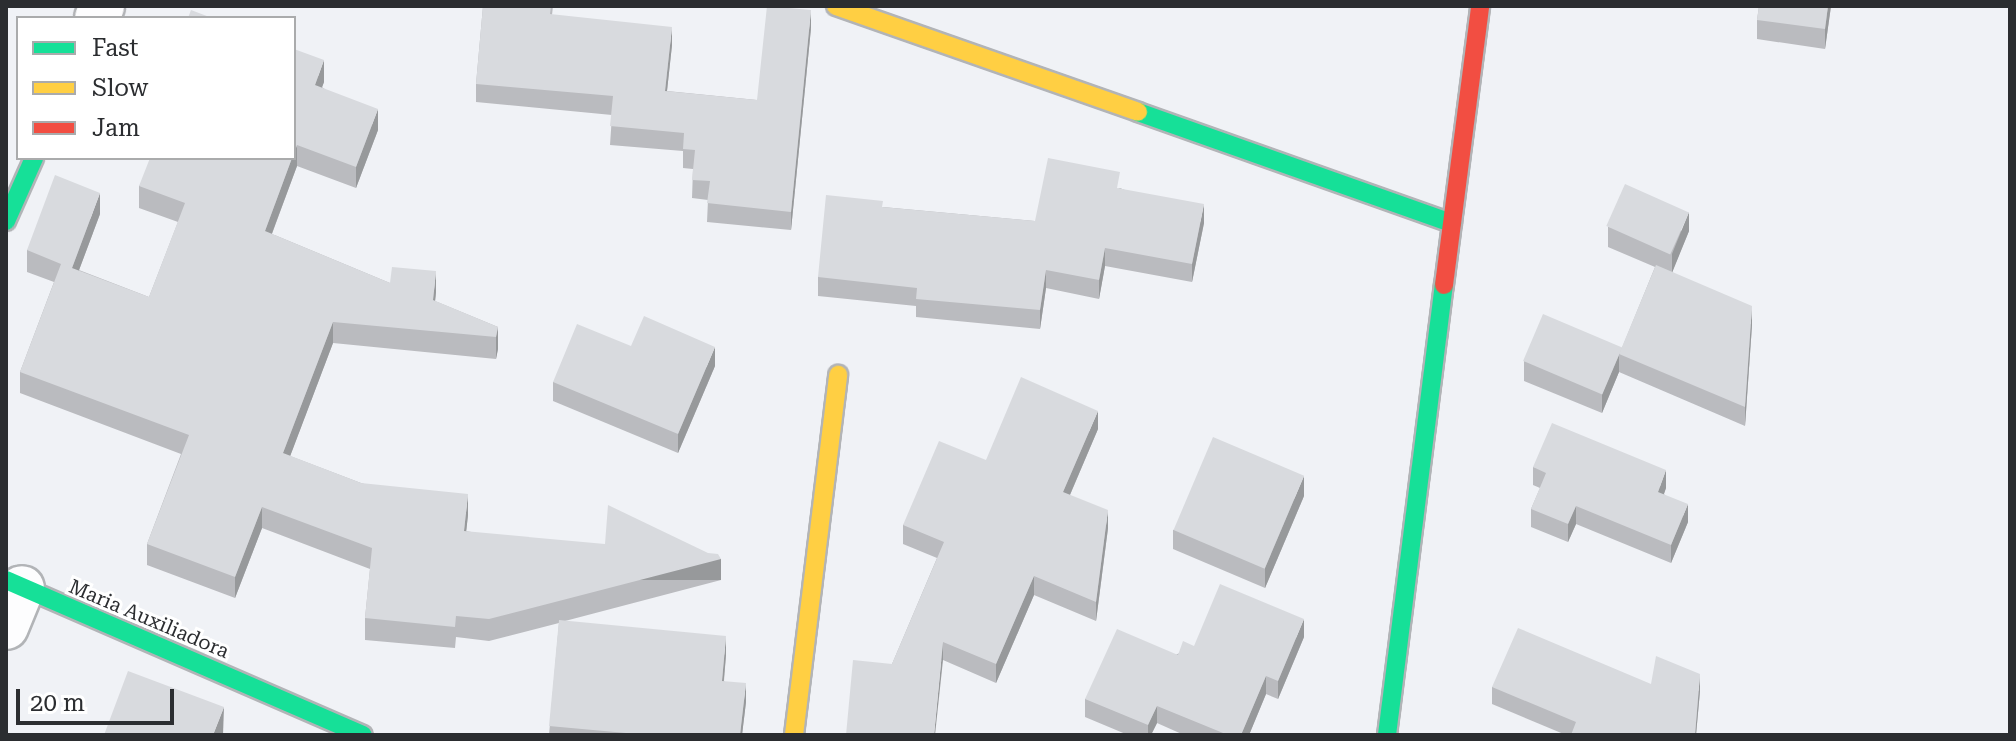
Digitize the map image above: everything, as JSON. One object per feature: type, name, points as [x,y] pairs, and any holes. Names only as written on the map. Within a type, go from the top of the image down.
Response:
[{"type":"street","points":[[836,6],[1452,223]]},
{"type":"street","points":[[1387,735],[1480,6]]},
{"type":"street","points":[[6,221],[33,160]]},
{"type":"street","points":[[794,735],[838,375]]},
{"type":"street","name":"Maria Auxiliadora","points":[[11,598],[363,735]]},
{"type":"building","points":[[483,6],[551,6],[550,14],[672,27],[665,91],[757,100],[767,6],[811,10],[791,212],[707,203],[710,181],[692,180],[695,150],[683,149],[684,133],[610,126],[613,96],[476,84]]},
{"type":"building","points":[[1759,6],[1828,6],[1825,29],[1757,20]]},
{"type":"building","points":[[191,10],[207,16],[189,16]]},
{"type":"building","points":[[296,50],[324,60],[315,85],[378,109],[356,167],[297,145],[296,148]]},
{"type":"building","points":[[1048,158],[1120,172],[1117,188],[1204,204],[1192,264],[1105,248],[1099,280],[1046,270],[1040,310],[916,299],[917,288],[818,277],[826,195],[883,201],[882,207],[1035,221]]},
{"type":"building","points":[[149,160],[291,160],[265,231],[390,283],[392,267],[436,271],[433,300],[498,327],[496,337],[333,322],[283,453],[361,483],[468,494],[464,531],[605,544],[608,505],[708,553],[718,554],[721,559],[489,619],[456,616],[455,627],[365,618],[372,548],[262,507],[235,577],[147,544],[189,435],[20,372],[61,264],[27,250],[55,175],[100,193],[72,268],[149,297],[185,203],[139,186]]},
{"type":"building","points":[[1625,184],[1689,212],[1670,254],[1606,226]]},
{"type":"building","points":[[1656,265],[1752,306],[1745,407],[1619,354]]},
{"type":"building","points":[[1543,314],[1622,348],[1602,395],[1523,361]]},
{"type":"building","points":[[644,316],[715,347],[678,434],[553,382],[577,324],[631,346]]},
{"type":"building","points":[[1021,377],[1098,411],[1063,492],[1108,510],[1096,602],[1034,576],[996,664],[943,642],[934,735],[846,735],[853,660],[892,664],[944,542],[903,525],[939,441],[986,460]]},
{"type":"building","points":[[1552,423],[1666,470],[1658,492],[1688,504],[1671,545],[1576,506],[1568,524],[1531,509],[1546,473],[1533,467]]},
{"type":"building","points":[[1213,437],[1304,476],[1265,569],[1174,530]]},
{"type":"building","points":[[1220,584],[1304,619],[1278,681],[1266,676],[1241,735],[1228,735],[1157,706],[1148,725],[1085,699],[1117,629],[1178,655],[1183,641],[1194,646]]},
{"type":"building","points":[[559,620],[726,636],[722,681],[746,683],[740,735],[648,735],[549,726]]},
{"type":"building","points":[[1518,628],[1651,684],[1656,656],[1700,674],[1695,735],[1571,735],[1576,722],[1492,687]]},
{"type":"building","points":[[128,671],[224,707],[213,735],[104,735]]},
{"type":"traffic: fast","points":[[1138,112],[1452,223]]},
{"type":"traffic: fast","points":[[6,221],[33,160]]},
{"type":"traffic: fast","points":[[1387,735],[1444,285]]},
{"type":"traffic: fast","points":[[6,580],[363,735]]},
{"type":"traffic: slow","points":[[836,6],[1138,112]]},
{"type":"traffic: slow","points":[[794,735],[838,375]]},
{"type":"traffic: jam","points":[[1444,285],[1480,6]]}]
